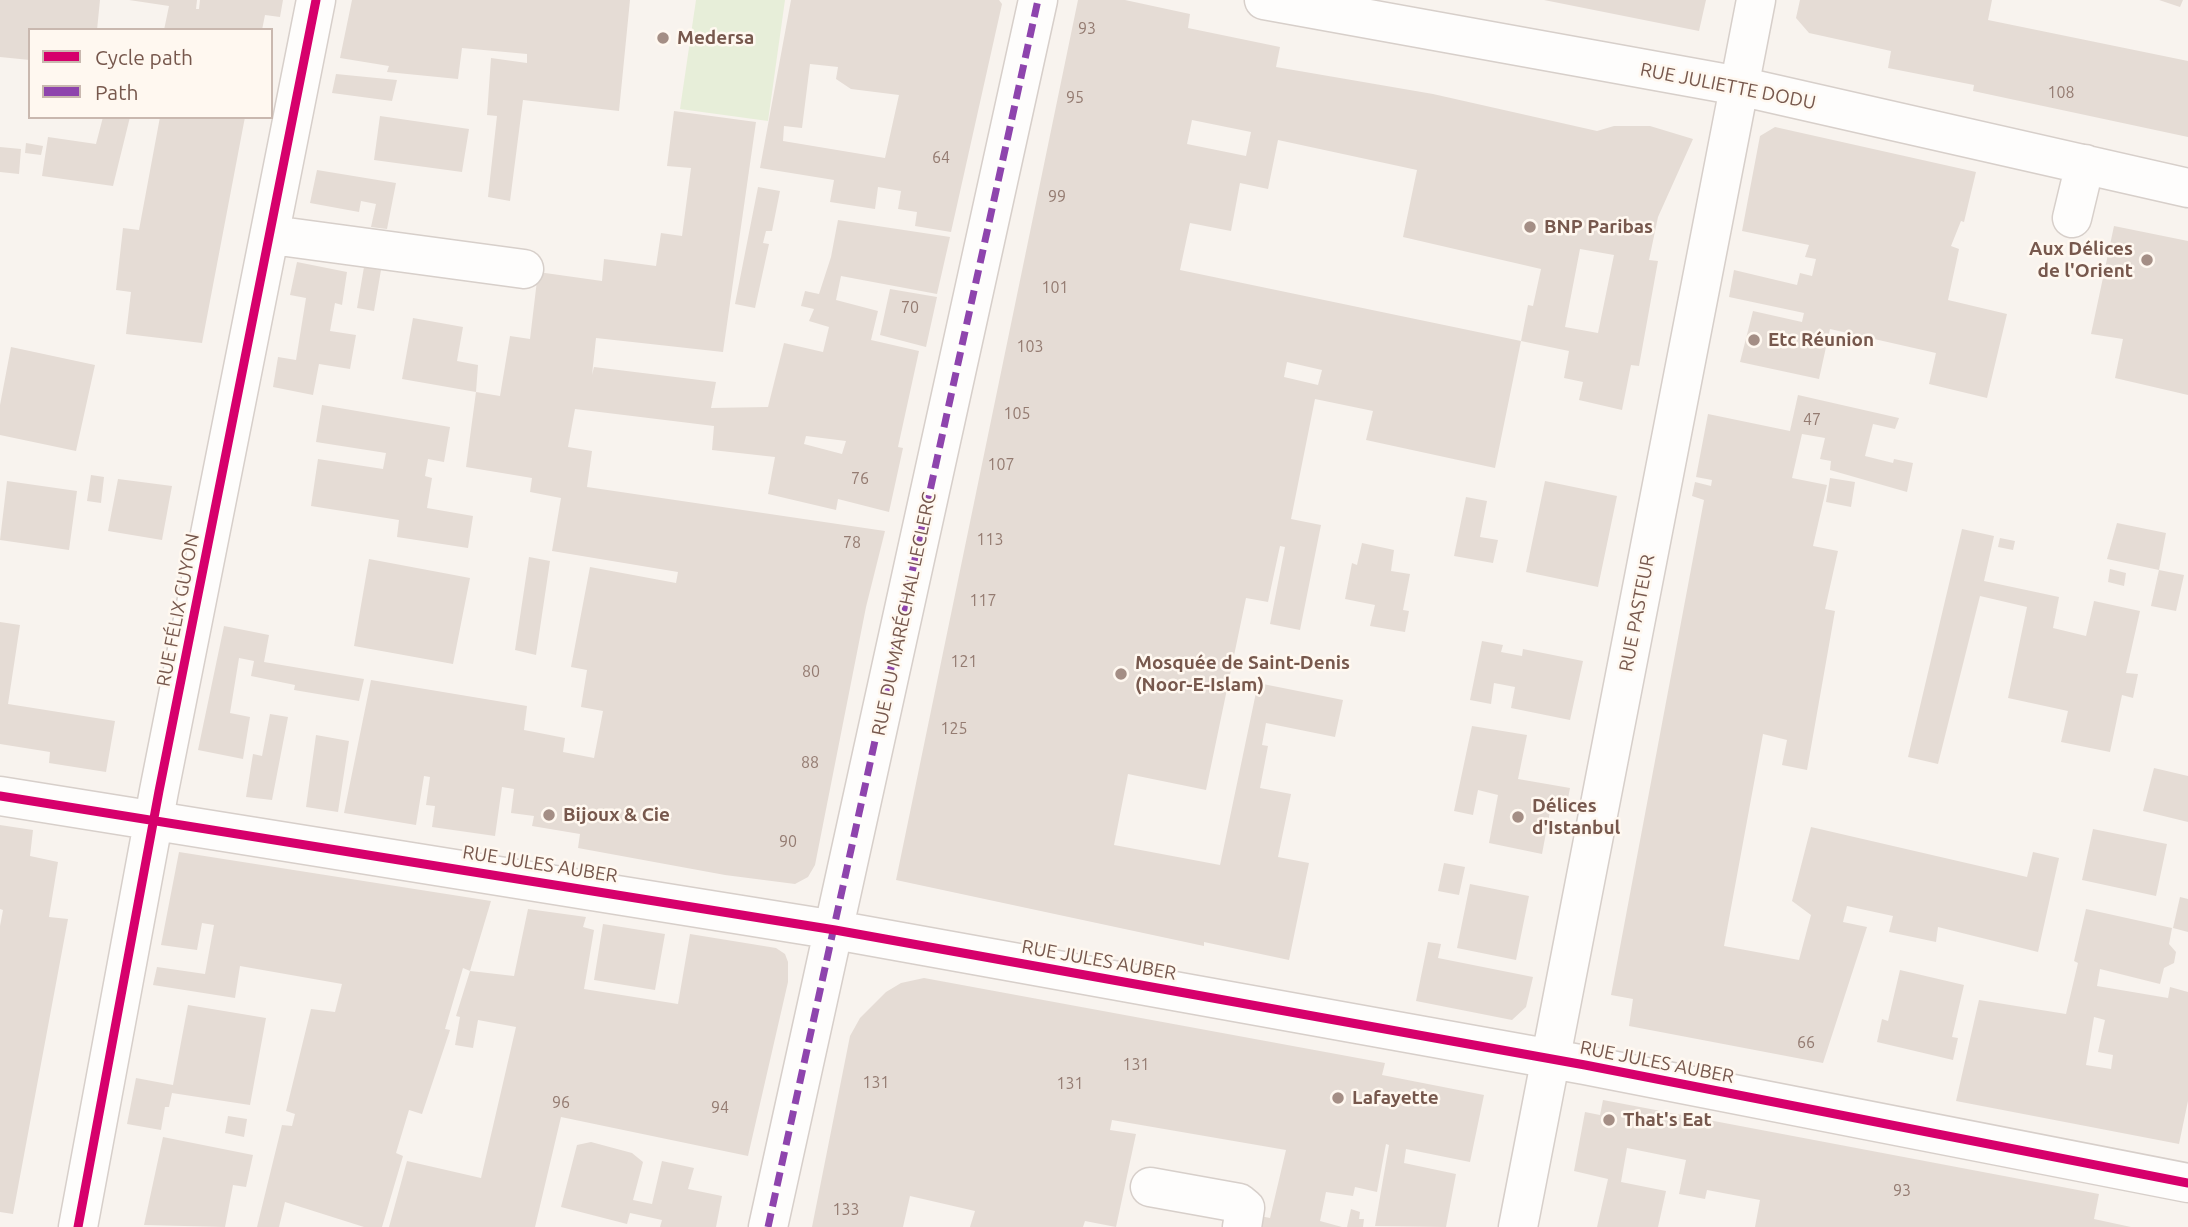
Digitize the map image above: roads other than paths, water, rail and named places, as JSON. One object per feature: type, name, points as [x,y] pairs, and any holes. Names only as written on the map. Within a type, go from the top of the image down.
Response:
[{"type":"street","name":"RUE FÉLIX GUYON","points":[[78,1227],[154,818],[317,0]]},
{"type":"street","name":"RUE DU MARÉCHAL LECLERC","points":[[768,1227],[1038,0]]},
{"type":"street","name":"RUE JULIETTE DODU","points":[[1264,0],[1739,86],[2188,188]]},
{"type":"street","name":"RUE PASTEUR","points":[[1518,1227],[1756,0]]},
{"type":"street","points":[[2072,218],[2085,164]]},
{"type":"street","points":[[272,235],[524,269]]},
{"type":"street","name":"RUE JULES AUBER","points":[[0,796],[154,818],[835,930],[1599,1068],[2188,1183]]},
{"type":"street","points":[[1150,1187],[1239,1203],[1245,1208],[1242,1227]]},
{"type":"place","name":"Medersa","points":[[663,38]]},
{"type":"place","name":"BNP Paribas","points":[[1530,227]]},
{"type":"place","name":"Aux Délices de l'Orient","points":[[2147,260]]},
{"type":"place","name":"Etc Réunion","points":[[1754,340]]},
{"type":"place","name":"Mosquée de Saint-Denis (Noor-E-Islam)","points":[[1121,674]]},
{"type":"place","name":"Bijoux & Cie","points":[[549,815]]},
{"type":"place","name":"Délices d'Istanbul","points":[[1518,817]]},
{"type":"place","name":"Lafayette","points":[[1338,1098]]},
{"type":"place","name":"That's Eat","points":[[1609,1120]]}]
